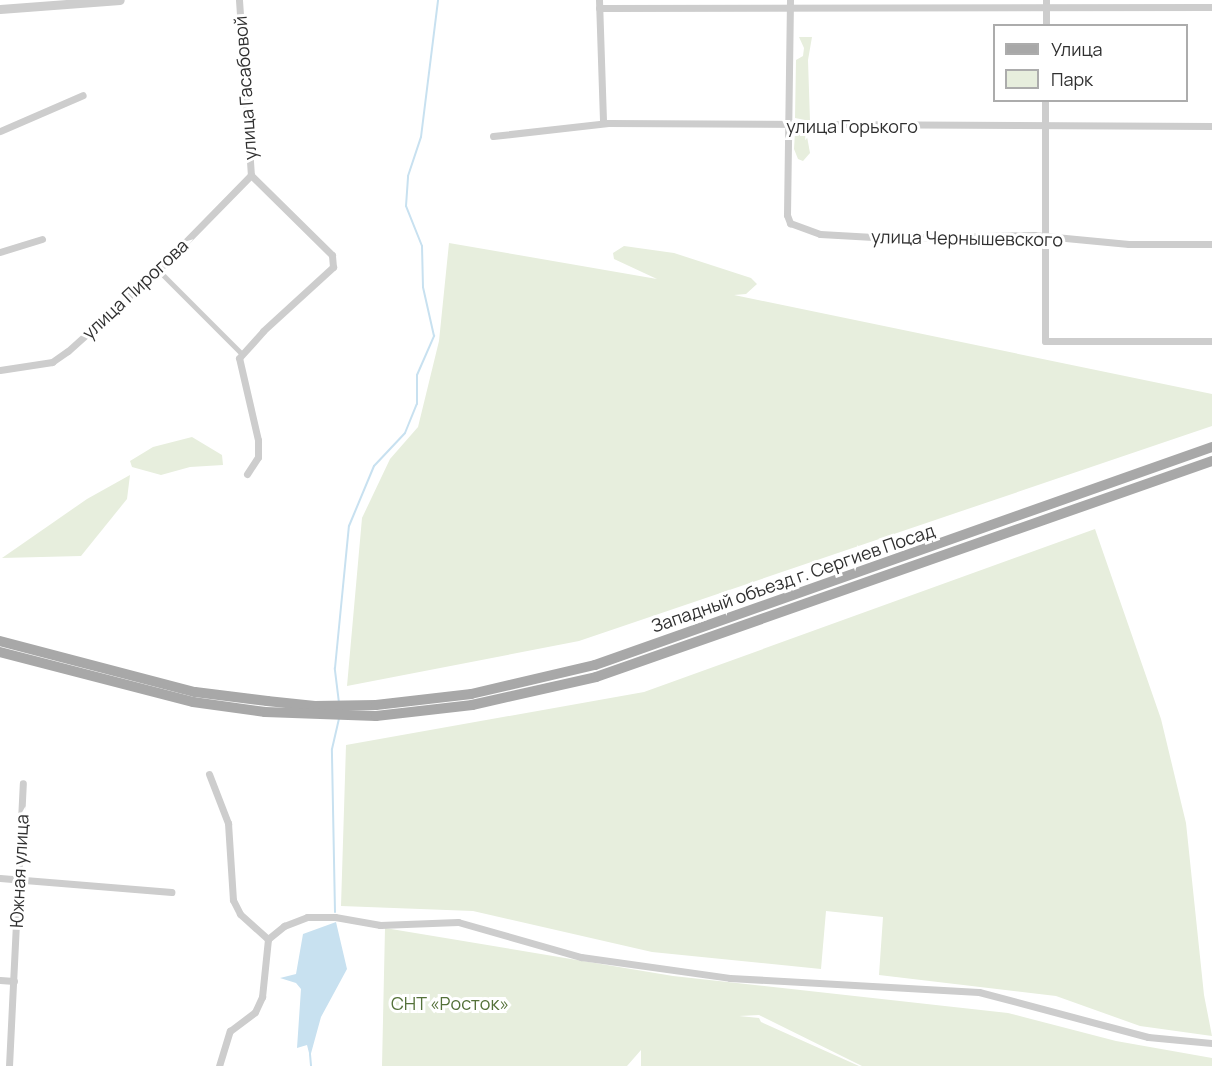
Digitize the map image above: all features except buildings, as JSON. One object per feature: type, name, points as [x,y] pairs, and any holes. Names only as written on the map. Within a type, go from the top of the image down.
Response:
[{"type":"main road","name":"Западный объезд г. Сергиев Посад","points":[[376,710],[471,694],[595,665],[1212,447]]},
{"type":"main road","name":"Западный объезд г. Сергиев Посад","points":[[376,710],[512,698],[596,677],[1212,461]]},
{"type":"main road","points":[[0,640],[195,692],[315,711]]},
{"type":"main road","points":[[0,652],[193,702],[315,711],[376,710]]},
{"type":"street","points":[[0,9],[120,0]]},
{"type":"street","name":"улица Гасабовой","points":[[239,0],[251,175]]},
{"type":"street","points":[[790,3],[790,125]]},
{"type":"street","points":[[1046,3],[1046,24]]},
{"type":"street","points":[[603,123],[599,4],[1046,3],[1212,7]]},
{"type":"street","points":[[0,130],[83,95]]},
{"type":"street","points":[[1045,102],[1045,341],[1212,341]]},
{"type":"street","name":"улица Горького","points":[[493,136],[603,123],[1045,127],[1212,126]]},
{"type":"street","name":"улица Чернышевского","points":[[790,125],[787,215],[795,226],[820,234],[891,238],[1044,236],[1129,244],[1212,244]]},
{"type":"street","points":[[246,474],[258,457],[258,440],[240,371],[242,354],[333,267],[332,255],[251,175]]},
{"type":"street","name":"улица Пирогова","points":[[0,370],[55,361],[158,270],[251,175]]},
{"type":"street","points":[[0,252],[42,239]]},
{"type":"street","points":[[158,270],[242,354]]},
{"type":"street","points":[[209,774],[228,823],[233,900],[240,914],[268,939]]},
{"type":"street","name":"Южная улица","points":[[9,1066],[23,783]]},
{"type":"street","points":[[0,878],[171,892]]},
{"type":"street","points":[[219,1066],[230,1031],[255,1012],[262,997],[268,939],[284,926],[307,917],[335,917],[380,925],[458,922],[581,957],[644,969],[730,978],[979,992],[1148,1036],[1212,1043]]},
{"type":"street","points":[[0,980],[14,981]]},
{"type":"green space","points":[[799,37],[812,37],[808,60],[810,121],[795,118],[796,60],[803,56],[804,48]]},
{"type":"green space","points":[[806,131],[810,153],[803,161],[798,159],[794,149],[795,132]]},
{"type":"green space","points":[[449,243],[657,279],[614,259],[613,253],[624,246],[674,253],[751,278],[757,284],[746,294],[734,295],[1212,394],[1212,426],[579,641],[347,686],[362,518],[390,459],[418,427],[439,341]]},
{"type":"green space","points":[[192,437],[222,455],[223,465],[190,467],[161,475],[132,467],[130,461],[153,447]]},
{"type":"green space","points":[[130,475],[127,499],[81,556],[2,558],[87,499]]},
{"type":"green space","points":[[1095,529],[1161,719],[1186,823],[1204,995],[1212,1036],[1140,1026],[1056,996],[879,975],[883,917],[826,911],[821,969],[652,952],[473,911],[341,906],[346,745],[644,692]]},
{"type":"green space","name":"СНТ «Росток»","points":[[385,928],[673,976],[1008,1013],[1116,1041],[1212,1058],[1212,1066],[862,1066],[759,1015],[739,1016],[759,1018],[761,1022],[859,1066],[641,1066],[641,1050],[627,1066],[382,1066]]},
{"type":"water","points":[[336,922],[347,969],[321,1017],[310,1057],[307,1045],[297,1048],[301,989],[296,983],[280,978],[296,974],[303,934]]},
{"type":"waterway","points":[[339,703],[335,668],[349,526],[374,466],[405,433],[417,404],[417,375],[434,336],[423,287],[422,246],[406,206],[408,176],[421,137],[438,0]]},
{"type":"waterway","points":[[335,912],[332,749],[339,718]]},
{"type":"waterway","points":[[310,1054],[311,1066]]}]
